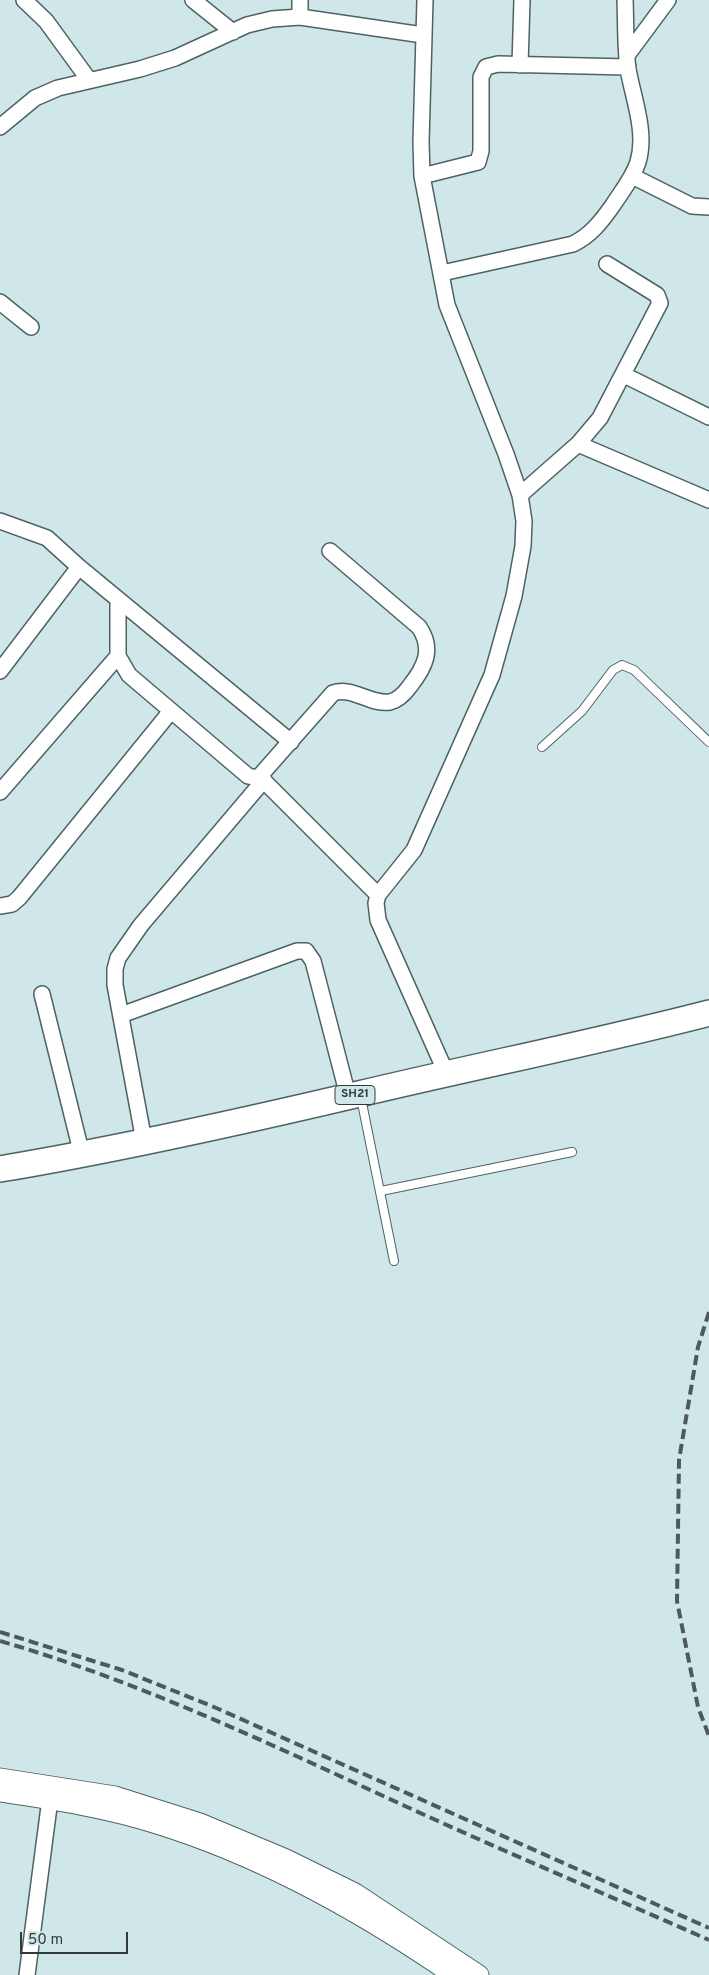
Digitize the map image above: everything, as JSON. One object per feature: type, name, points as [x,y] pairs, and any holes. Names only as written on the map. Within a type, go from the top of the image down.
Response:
[{"type":"main road","name":"SH21","points":[[0,1169],[82,1155],[447,1075],[709,1013]]},
{"type":"street","points":[[24,0],[46,21],[89,80]]},
{"type":"street","points":[[193,0],[233,32]]},
{"type":"street","points":[[300,0],[300,17]]},
{"type":"street","points":[[425,0],[420,142],[422,176],[447,305],[506,454],[520,494],[524,521],[523,546],[514,596],[492,675],[414,850],[378,895],[376,903],[378,920],[447,1075]]},
{"type":"street","points":[[520,65],[522,0]]},
{"type":"street","points":[[442,273],[557,248],[583,239],[601,223],[632,176],[638,162],[641,146],[640,128],[628,60],[625,0]]},
{"type":"street","points":[[628,60],[668,0]]},
{"type":"street","points":[[0,127],[36,98],[58,88],[175,58],[247,25],[272,19],[300,17],[423,35]]},
{"type":"street","points":[[422,176],[478,162],[481,151],[482,71],[490,65],[628,60]]},
{"type":"street","points":[[632,176],[692,206],[709,207]]},
{"type":"street","points":[[520,494],[578,444],[600,418],[624,375],[660,299],[607,264]]},
{"type":"street","points":[[0,302],[32,327]]},
{"type":"street","points":[[624,375],[709,418]]},
{"type":"street","points":[[578,444],[709,500]]},
{"type":"street","points":[[0,521],[47,538],[79,567],[291,742]]},
{"type":"street","points":[[144,1141],[114,975],[118,958],[141,925],[333,693],[345,692],[384,702],[399,699],[420,674],[427,657],[426,641],[419,627],[330,551]]},
{"type":"street","points":[[0,671],[79,567]]},
{"type":"street","points":[[118,599],[118,656],[129,675],[248,776],[262,778],[378,895]]},
{"type":"street","points":[[0,792],[118,656]]},
{"type":"street","points":[[0,906],[12,904],[19,898],[172,711]]},
{"type":"street","points":[[121,1015],[298,951],[306,951],[313,962],[354,1095]]},
{"type":"street","points":[[42,994],[82,1155]]},
{"type":"street","points":[[0,1778],[115,1796],[200,1823],[286,1859],[355,1893],[480,1975]]},
{"type":"street","points":[[0,1792],[74,1802],[159,1824],[222,1847],[343,1904],[453,1975]]},
{"type":"street","points":[[27,1975],[50,1799]]},
{"type":"lane","points":[[542,746],[582,711],[613,670],[622,665],[634,670],[709,742]]},
{"type":"lane","points":[[354,1095],[381,1191],[394,1261]]},
{"type":"lane","points":[[381,1191],[572,1152]]},
{"type":"railway","points":[[709,1312],[698,1347],[679,1460],[677,1601],[698,1707],[709,1736]]},
{"type":"railway","points":[[0,1632],[122,1670],[214,1707],[709,1928]]},
{"type":"railway","points":[[0,1641],[104,1675],[205,1716],[480,1840],[709,1940]]}]
